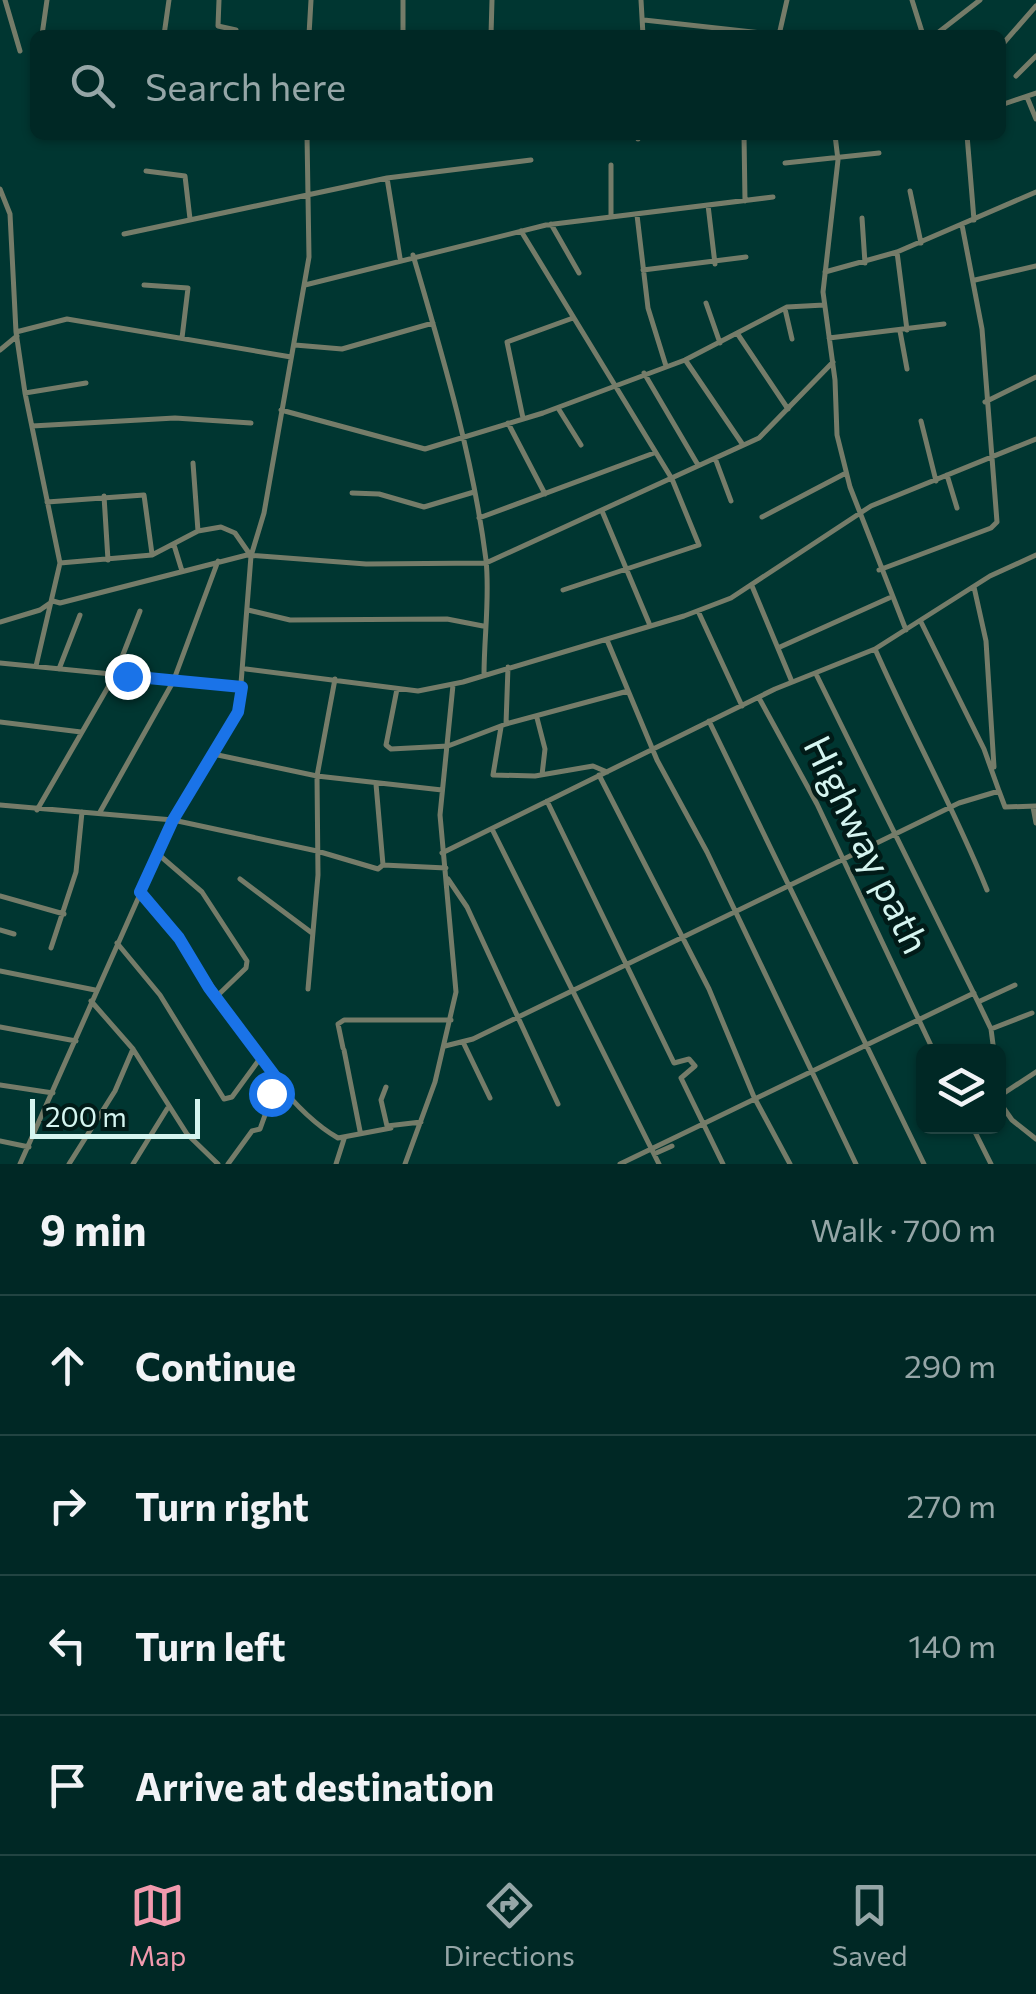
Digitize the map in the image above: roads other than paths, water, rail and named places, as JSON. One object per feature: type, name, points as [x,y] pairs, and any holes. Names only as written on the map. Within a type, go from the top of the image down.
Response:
[{"type":"street","points":[[5,0],[20,51]]},
{"type":"street","points":[[43,30],[47,0]]},
{"type":"street","points":[[165,30],[170,0]]},
{"type":"street","points":[[220,0],[218,26],[236,30]]},
{"type":"street","points":[[310,30],[311,0]]},
{"type":"street","points":[[403,0],[403,30]]},
{"type":"street","points":[[491,30],[492,0]]},
{"type":"street","points":[[641,0],[643,30]]},
{"type":"street","points":[[781,30],[787,0]]},
{"type":"street","points":[[912,0],[922,30]]},
{"type":"street","points":[[941,30],[980,0]]},
{"type":"street","points":[[1006,40],[1036,6]]},
{"type":"street","points":[[644,20],[727,30]]},
{"type":"street","points":[[1016,76],[1036,56]]},
{"type":"street","points":[[1006,103],[1036,93]]},
{"type":"street","points":[[1027,97],[1036,120]]},
{"type":"street","points":[[20,1164],[173,820],[238,712],[245,669],[251,556],[264,513],[305,285],[312,216],[307,193],[307,140]]},
{"type":"street","points":[[744,140],[745,201]]},
{"type":"street","points":[[836,140],[838,160],[824,304],[834,362],[837,435],[880,570],[906,630]]},
{"type":"street","points":[[967,140],[974,220]]},
{"type":"street","points":[[785,163],[879,154]]},
{"type":"street","points":[[124,234],[388,178],[531,160]]},
{"type":"street","points":[[611,165],[611,216]]},
{"type":"street","points":[[146,171],[184,176],[190,219]]},
{"type":"street","points":[[388,178],[400,258]]},
{"type":"street","points":[[0,189],[10,214],[25,394],[60,563],[36,666]]},
{"type":"street","points":[[910,192],[921,243]]},
{"type":"street","points":[[825,272],[921,243],[1036,192]]},
{"type":"street","points":[[305,285],[400,258],[550,224],[774,197]]},
{"type":"street","points":[[708,205],[715,264]]},
{"type":"street","points":[[636,215],[643,270],[666,366]]},
{"type":"street","points":[[862,218],[865,263]]},
{"type":"street","points":[[550,224],[579,274]]},
{"type":"street","points":[[880,570],[996,526],[975,280],[962,225]]},
{"type":"street","points":[[521,231],[672,478],[700,545],[563,590]]},
{"type":"street","points":[[897,252],[907,370]]},
{"type":"street","points":[[413,255],[480,518],[486,563],[484,675]]},
{"type":"street","points":[[643,270],[715,264],[746,257]]},
{"type":"street","points":[[975,280],[1036,266]]},
{"type":"street","points":[[144,285],[188,288],[182,338]]},
{"type":"street","points":[[706,304],[720,342]]},
{"type":"street","points":[[281,410],[425,449],[460,435],[558,408],[613,383],[685,360],[785,308],[824,304]]},
{"type":"street","points":[[785,308],[792,339]]},
{"type":"street","points":[[0,350],[17,334],[67,318],[292,357]]},
{"type":"street","points":[[523,418],[507,342],[573,318]]},
{"type":"street","points":[[295,344],[342,349],[433,324]]},
{"type":"street","points":[[829,338],[944,324]]},
{"type":"street","points":[[737,333],[788,409]]},
{"type":"street","points":[[685,360],[743,445]]},
{"type":"street","points":[[53,601],[60,603],[218,561],[251,556],[366,564],[486,563],[766,433],[834,362]]},
{"type":"street","points":[[644,373],[698,465]]},
{"type":"street","points":[[984,403],[1036,376]]},
{"type":"street","points":[[25,394],[86,382]]},
{"type":"street","points":[[558,408],[581,445]]},
{"type":"street","points":[[32,426],[175,418],[251,423]]},
{"type":"street","points":[[921,421],[936,481]]},
{"type":"street","points":[[508,422],[544,494]]},
{"type":"street","points":[[245,669],[418,691],[454,685],[698,611],[752,586],[862,513],[1036,439]]},
{"type":"street","points":[[480,518],[655,452]]},
{"type":"street","points":[[715,458],[731,502]]},
{"type":"street","points":[[193,464],[198,531]]},
{"type":"street","points":[[762,517],[846,473]]},
{"type":"street","points":[[947,476],[956,508]]},
{"type":"street","points":[[352,493],[379,494],[424,506],[474,492]]},
{"type":"street","points":[[46,502],[144,495],[152,555]]},
{"type":"street","points":[[104,496],[108,560]]},
{"type":"street","points":[[601,510],[650,623]]},
{"type":"street","points":[[60,563],[152,555],[198,531],[230,529],[251,556]]},
{"type":"street","points":[[174,545],[182,570]]},
{"type":"street","points":[[442,853],[709,721],[875,649],[974,587],[1036,555]]},
{"type":"street","points":[[100,812],[174,682],[218,561]]},
{"type":"street","points":[[752,586],[792,682]]},
{"type":"street","points":[[974,587],[986,642],[994,770],[999,791],[1006,807],[1034,807],[1036,823]]},
{"type":"street","points":[[780,647],[890,598]]},
{"type":"street","points":[[0,622],[40,610],[53,601]]},
{"type":"street","points":[[248,610],[290,620],[431,618],[484,626]]},
{"type":"street","points":[[37,810],[116,675],[140,611]]},
{"type":"street","points":[[698,611],[742,706]]},
{"type":"street","points":[[58,670],[80,614]]},
{"type":"street","points":[[922,622],[994,770]]},
{"type":"street","points":[[607,640],[654,748],[856,1164]]},
{"type":"street","points":[[875,649],[948,808],[974,851],[987,890]]},
{"type":"street","points":[[0,663],[242,687]]},
{"type":"street","points":[[508,666],[503,726],[493,775],[542,776],[588,766],[607,772]]},
{"type":"street","name":"Highway path","points":[[816,674],[991,1028],[993,1044]]},
{"type":"street","points":[[308,989],[317,851],[317,776],[336,679]]},
{"type":"street","points":[[404,1164],[421,1122],[450,1020],[456,962],[442,853],[442,790],[454,685]]},
{"type":"street","points":[[398,689],[386,745],[391,749],[448,746],[503,726],[537,721],[628,691]]},
{"type":"street","name":"Highway path","points":[[759,698],[788,747],[930,1044]]},
{"type":"street","points":[[537,721],[545,749],[542,776]]},
{"type":"street","points":[[709,721],[924,1164]]},
{"type":"street","points":[[0,722],[82,732]]},
{"type":"street","points":[[212,754],[317,776],[442,790]]},
{"type":"street","points":[[599,776],[724,1022],[757,1101],[790,1164]]},
{"type":"street","points":[[376,784],[383,865]]},
{"type":"street","points":[[445,1046],[463,1042],[948,808],[999,791]]},
{"type":"street","points":[[547,801],[723,1164]]},
{"type":"street","points":[[0,805],[173,820],[317,851],[375,868],[446,868]]},
{"type":"street","points":[[51,948],[76,872],[79,813]]},
{"type":"street","points":[[493,830],[659,1164]]},
{"type":"street","points":[[158,854],[202,892],[247,961],[246,968],[216,996]]},
{"type":"street","points":[[240,879],[289,920],[311,930]]},
{"type":"street","points":[[448,879],[457,888],[520,1015],[558,1104]]},
{"type":"street","points":[[140,892],[179,938],[278,1080],[326,1130],[344,1139]]},
{"type":"street","points":[[0,896],[64,914]]},
{"type":"street","points":[[0,930],[14,934]]},
{"type":"street","points":[[117,943],[160,995],[224,1099],[232,1098],[260,1057]]},
{"type":"street","points":[[0,971],[96,991]]},
{"type":"street","points":[[978,1002],[1015,986]]},
{"type":"street","points":[[654,1152],[736,1107],[757,1101],[865,1043],[974,993]]},
{"type":"street","points":[[91,1001],[133,1049],[168,1109],[218,1164]]},
{"type":"street","points":[[991,1028],[1032,1013]]},
{"type":"street","points":[[360,1131],[338,1024],[344,1020],[450,1020]]},
{"type":"street","points":[[0,1028],[76,1041]]},
{"type":"street","points":[[463,1042],[490,1098]]},
{"type":"street","points":[[69,1164],[115,1091],[133,1049]]},
{"type":"street","points":[[674,1063],[690,1059],[695,1066],[681,1078]]},
{"type":"street","points":[[1006,1093],[1036,1072]]},
{"type":"street","points":[[228,1164],[252,1131],[260,1129],[278,1080]]},
{"type":"street","points":[[0,1085],[53,1093]]},
{"type":"street","points":[[386,1087],[381,1100],[385,1124],[390,1128]]},
{"type":"street","points":[[133,1164],[168,1109]]},
{"type":"street","points":[[1006,1111],[1036,1140]]},
{"type":"street","points":[[336,1164],[344,1139],[360,1131],[421,1122]]},
{"type":"street","points":[[976,1134],[990,1164]]},
{"type":"street","points":[[0,1142],[30,1147]]},
{"type":"street","points":[[620,1164],[672,1146]]}]
